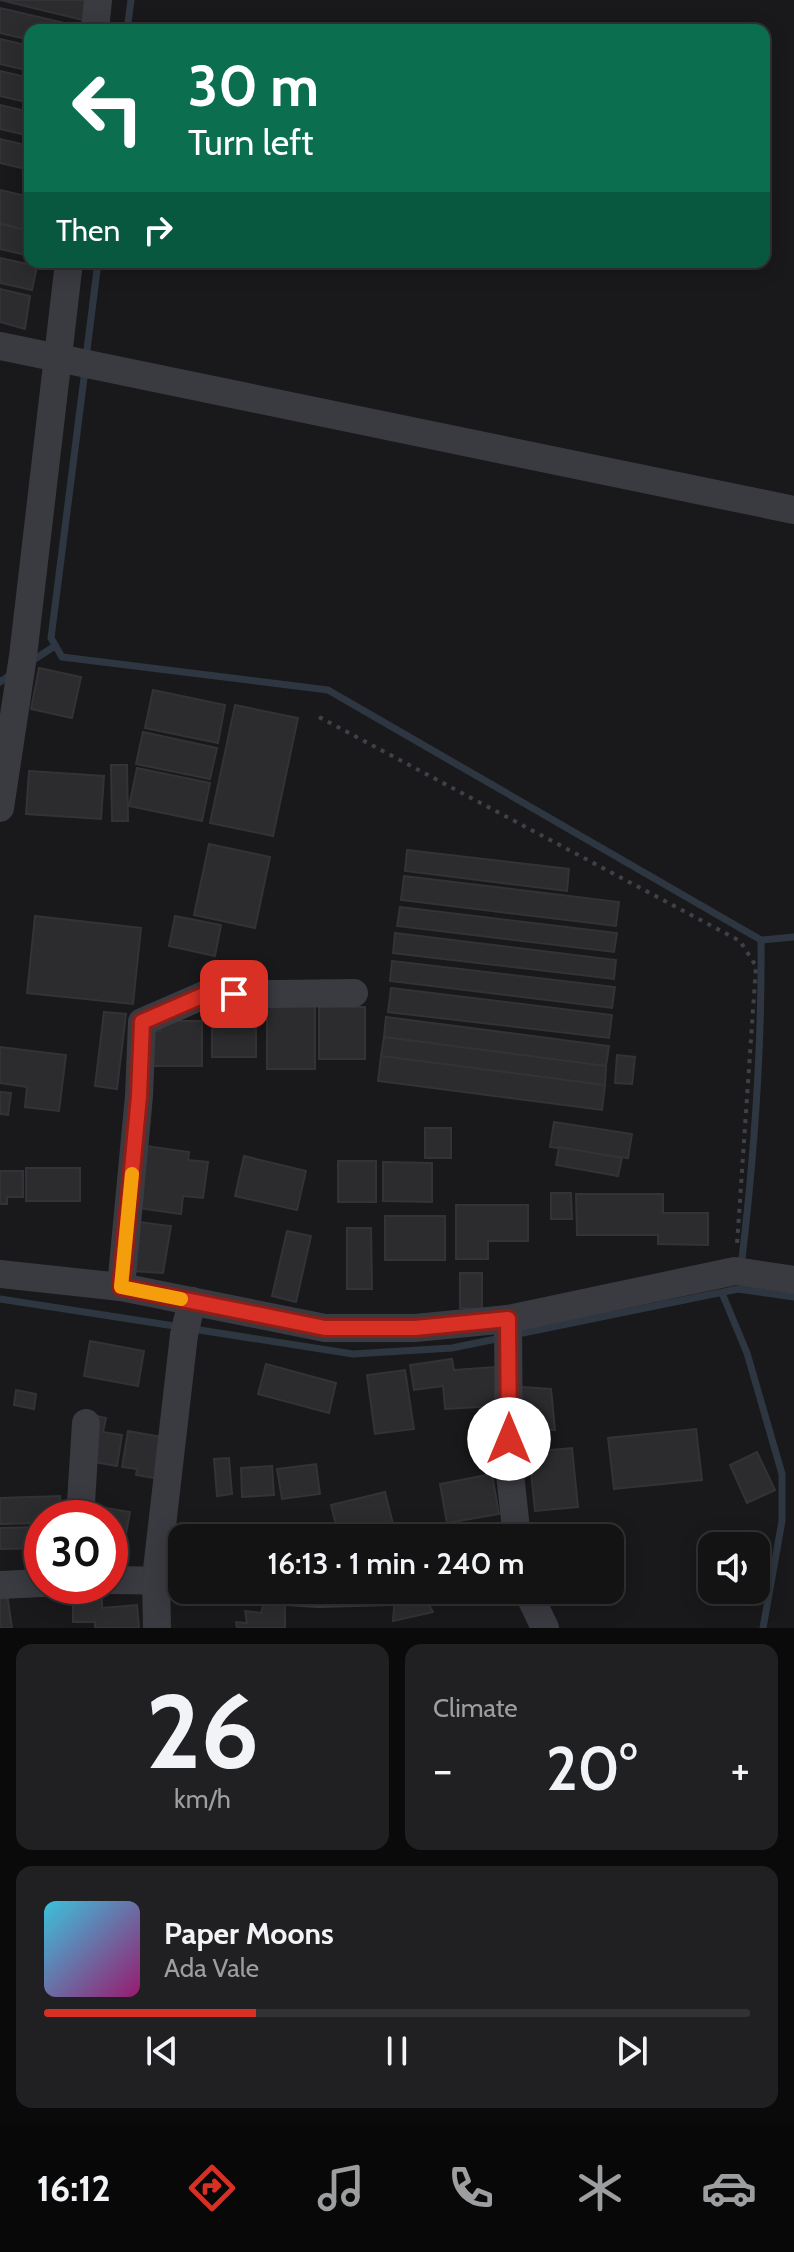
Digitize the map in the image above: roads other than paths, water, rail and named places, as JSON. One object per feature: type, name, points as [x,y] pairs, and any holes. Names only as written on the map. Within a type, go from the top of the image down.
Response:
[{"type":"street","points":[[96,24],[98,0]]},
{"type":"street","points":[[0,808],[22,666],[78,363],[70,268]]},
{"type":"street","points":[[0,346],[794,510]]},
{"type":"street","points":[[121,1287],[139,1096],[142,1022],[204,995],[354,993]]},
{"type":"street","points":[[0,1274],[121,1287],[188,1319],[325,1328],[508,1324],[735,1271],[794,1280]]},
{"type":"street","points":[[173,1524],[188,1319]]},
{"type":"street","points":[[508,1324],[509,1465],[515,1524]]},
{"type":"street","points":[[81,1500],[86,1423]]},
{"type":"street","points":[[128,1580],[168,1580]]},
{"type":"street","points":[[0,1585],[24,1584]]},
{"type":"street","points":[[157,1628],[168,1584]]},
{"type":"street","points":[[534,1604],[545,1628]]},
{"type":"waterway","points":[[128,24],[131,0]]},
{"type":"waterway","points":[[86,358],[97,268]]},
{"type":"waterway","points":[[85,370],[51,638],[62,657],[328,690],[761,940],[794,937]]},
{"type":"waterway","points":[[30,662],[55,646]]},
{"type":"waterway","points":[[0,682],[13,673]]},
{"type":"waterway","points":[[741,1267],[756,1104],[761,940]]},
{"type":"waterway","points":[[513,1335],[738,1289],[794,1297]]},
{"type":"waterway","points":[[722,1293],[747,1353],[782,1474],[782,1521],[763,1628]]},
{"type":"waterway","points":[[0,1299],[181,1327]]},
{"type":"waterway","points":[[193,1329],[353,1354],[452,1348],[501,1338]]}]
